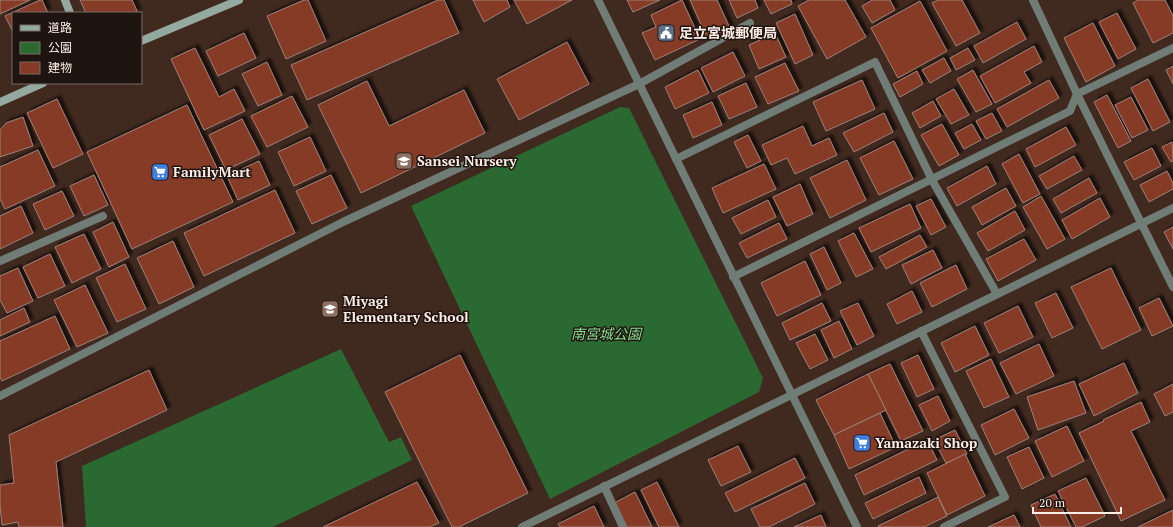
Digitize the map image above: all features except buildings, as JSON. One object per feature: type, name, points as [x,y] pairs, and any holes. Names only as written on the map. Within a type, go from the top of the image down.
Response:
[{"type":"street","points":[[65,0],[70,12]]},
{"type":"street","points":[[142,41],[240,0]]},
{"type":"street","points":[[598,0],[857,527]]},
{"type":"street","points":[[1033,0],[1077,94],[1173,287]]},
{"type":"street","points":[[0,396],[343,222],[639,84],[750,23]]},
{"type":"street","points":[[733,277],[1070,111],[1077,94],[1173,48]]},
{"type":"street","points":[[676,159],[875,62],[932,180],[997,294]]},
{"type":"street","points":[[0,102],[41,84]]},
{"type":"street","points":[[522,527],[921,330],[1173,208]]},
{"type":"street","points":[[0,261],[103,216]]},
{"type":"street","points":[[921,330],[1005,497],[944,527]]},
{"type":"street","points":[[604,486],[623,527]]},
{"type":"green space","name":"南宮城公園","points":[[620,107],[629,108],[763,378],[759,392],[550,499],[411,206]]},
{"type":"green space","points":[[341,349],[389,442],[401,437],[412,460],[273,527],[86,527],[82,466]]},
{"type":"place","name":"足立宮城郵便局","points":[[666,33]]},
{"type":"place","name":"Sansei Nursery","points":[[404,161]]},
{"type":"place","name":"FamilyMart","points":[[160,172]]},
{"type":"place","name":"Miyagi Elementary School","points":[[330,309]]},
{"type":"place","name":"Yamazaki Shop","points":[[862,443]]}]
